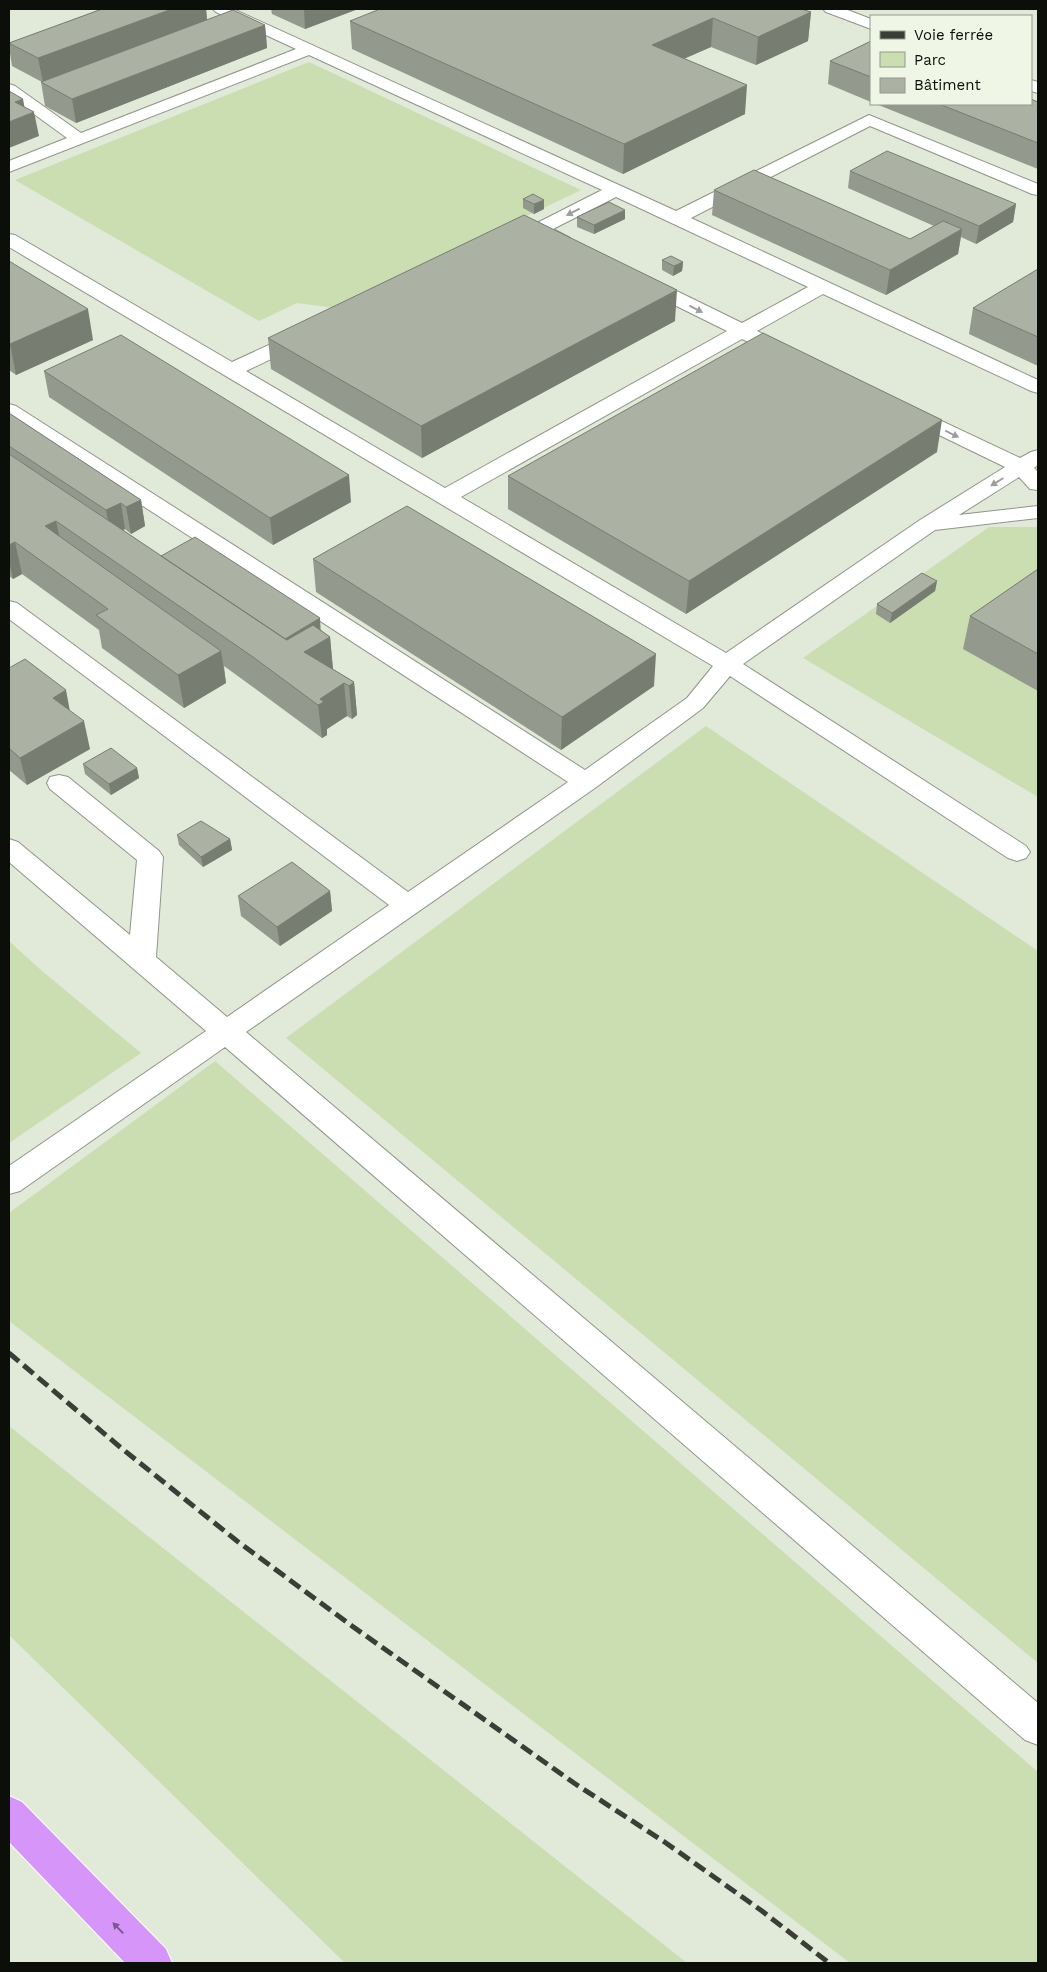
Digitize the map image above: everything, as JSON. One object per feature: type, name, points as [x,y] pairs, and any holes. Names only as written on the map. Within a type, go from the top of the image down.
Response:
[{"type":"highway","points":[[9,1815],[152,1963]]},
{"type":"lane","points":[[221,9],[677,218],[1038,387]]},
{"type":"lane","points":[[831,9],[870,24]]},
{"type":"lane","points":[[244,19],[261,12]]},
{"type":"lane","points":[[9,167],[310,49]]},
{"type":"lane","points":[[9,89],[78,139]]},
{"type":"lane","points":[[677,218],[869,120],[1038,190]]},
{"type":"lane","points":[[582,251],[531,231],[616,190]]},
{"type":"lane","points":[[9,239],[727,664],[1017,852]]},
{"type":"lane","points":[[626,274],[802,361]]},
{"type":"lane","points":[[445,497],[823,286]]},
{"type":"lane","points":[[231,370],[320,328]]},
{"type":"lane","points":[[889,404],[1029,462],[1038,484]]},
{"type":"lane","points":[[9,410],[586,782]]},
{"type":"lane","points":[[9,1182],[586,782],[695,703],[727,664],[928,525],[1029,462]]},
{"type":"lane","points":[[928,525],[1038,512]]},
{"type":"lane","points":[[9,608],[407,905]]},
{"type":"lane","points":[[59,783],[150,857],[142,960]]},
{"type":"lane","points":[[9,848],[1038,1727]]},
{"type":"green space","points":[[309,62],[581,190],[335,308],[297,303],[259,321],[15,180]]},
{"type":"green space","points":[[989,527],[1038,527],[1038,797],[803,658]]},
{"type":"green space","points":[[706,726],[1038,951],[1038,1663],[286,1038]]},
{"type":"green space","points":[[9,941],[42,971],[141,1053],[9,1143]]},
{"type":"green space","points":[[215,1061],[1038,1772],[1038,1963],[850,1963],[9,1321],[9,1213]]},
{"type":"green space","points":[[9,1426],[687,1963],[345,1963],[9,1635]]},
{"type":"building","points":[[102,9],[172,9],[38,58],[9,43]]},
{"type":"building","points":[[380,9],[801,9],[811,12],[758,37],[713,18],[652,45],[747,85],[624,144],[350,21]]},
{"type":"building","points":[[233,10],[265,25],[72,99],[41,82]]},
{"type":"building","points":[[870,41],[870,77],[830,61]]},
{"type":"building","points":[[9,91],[23,99],[15,102],[34,112],[9,122]]},
{"type":"building","points":[[1032,99],[1038,102],[1038,143],[942,105],[1032,105]]},
{"type":"building","points":[[887,151],[1016,204],[979,226],[850,171]]},
{"type":"building","points":[[754,170],[910,239],[943,221],[962,229],[890,270],[714,190]]},
{"type":"building","points":[[533,194],[544,200],[534,204],[523,199]]},
{"type":"building","points":[[609,202],[625,210],[594,225],[577,217]]},
{"type":"building","points":[[524,215],[677,290],[421,426],[268,338]]},
{"type":"building","points":[[671,256],[683,262],[674,266],[662,260]]},
{"type":"building","points":[[9,261],[88,309],[10,344]]},
{"type":"building","points":[[1038,269],[1038,337],[973,308]]},
{"type":"building","points":[[763,333],[942,420],[689,581],[508,476]]},
{"type":"building","points":[[121,335],[349,475],[270,518],[44,371]]},
{"type":"building","points":[[9,413],[141,500],[126,507],[121,503],[106,510],[9,446]]},
{"type":"building","points":[[9,454],[287,640],[313,625],[330,637],[304,652],[354,682],[349,686],[344,683],[320,699],[324,702],[318,705],[253,657],[56,521],[45,526],[221,651],[178,675],[96,615],[108,609],[15,542],[9,545]]},
{"type":"building","points":[[407,506],[656,654],[562,717],[313,559]]},
{"type":"building","points":[[195,537],[320,618],[285,639],[161,556]]},
{"type":"building","points":[[1038,569],[1038,654],[970,616]]},
{"type":"building","points":[[922,573],[937,581],[892,613],[877,604]]},
{"type":"building","points":[[25,659],[66,690],[53,698],[84,721],[20,758],[9,748],[9,668]]},
{"type":"building","points":[[111,748],[137,768],[109,784],[83,764]]},
{"type":"building","points":[[201,821],[230,839],[201,857],[177,835]]},
{"type":"building","points":[[292,862],[330,891],[277,927],[238,896]]},
{"type":"railway","points":[[9,1353],[120,1447],[237,1541],[352,1626],[574,1783],[666,1843],[762,1911],[829,1963]]}]
